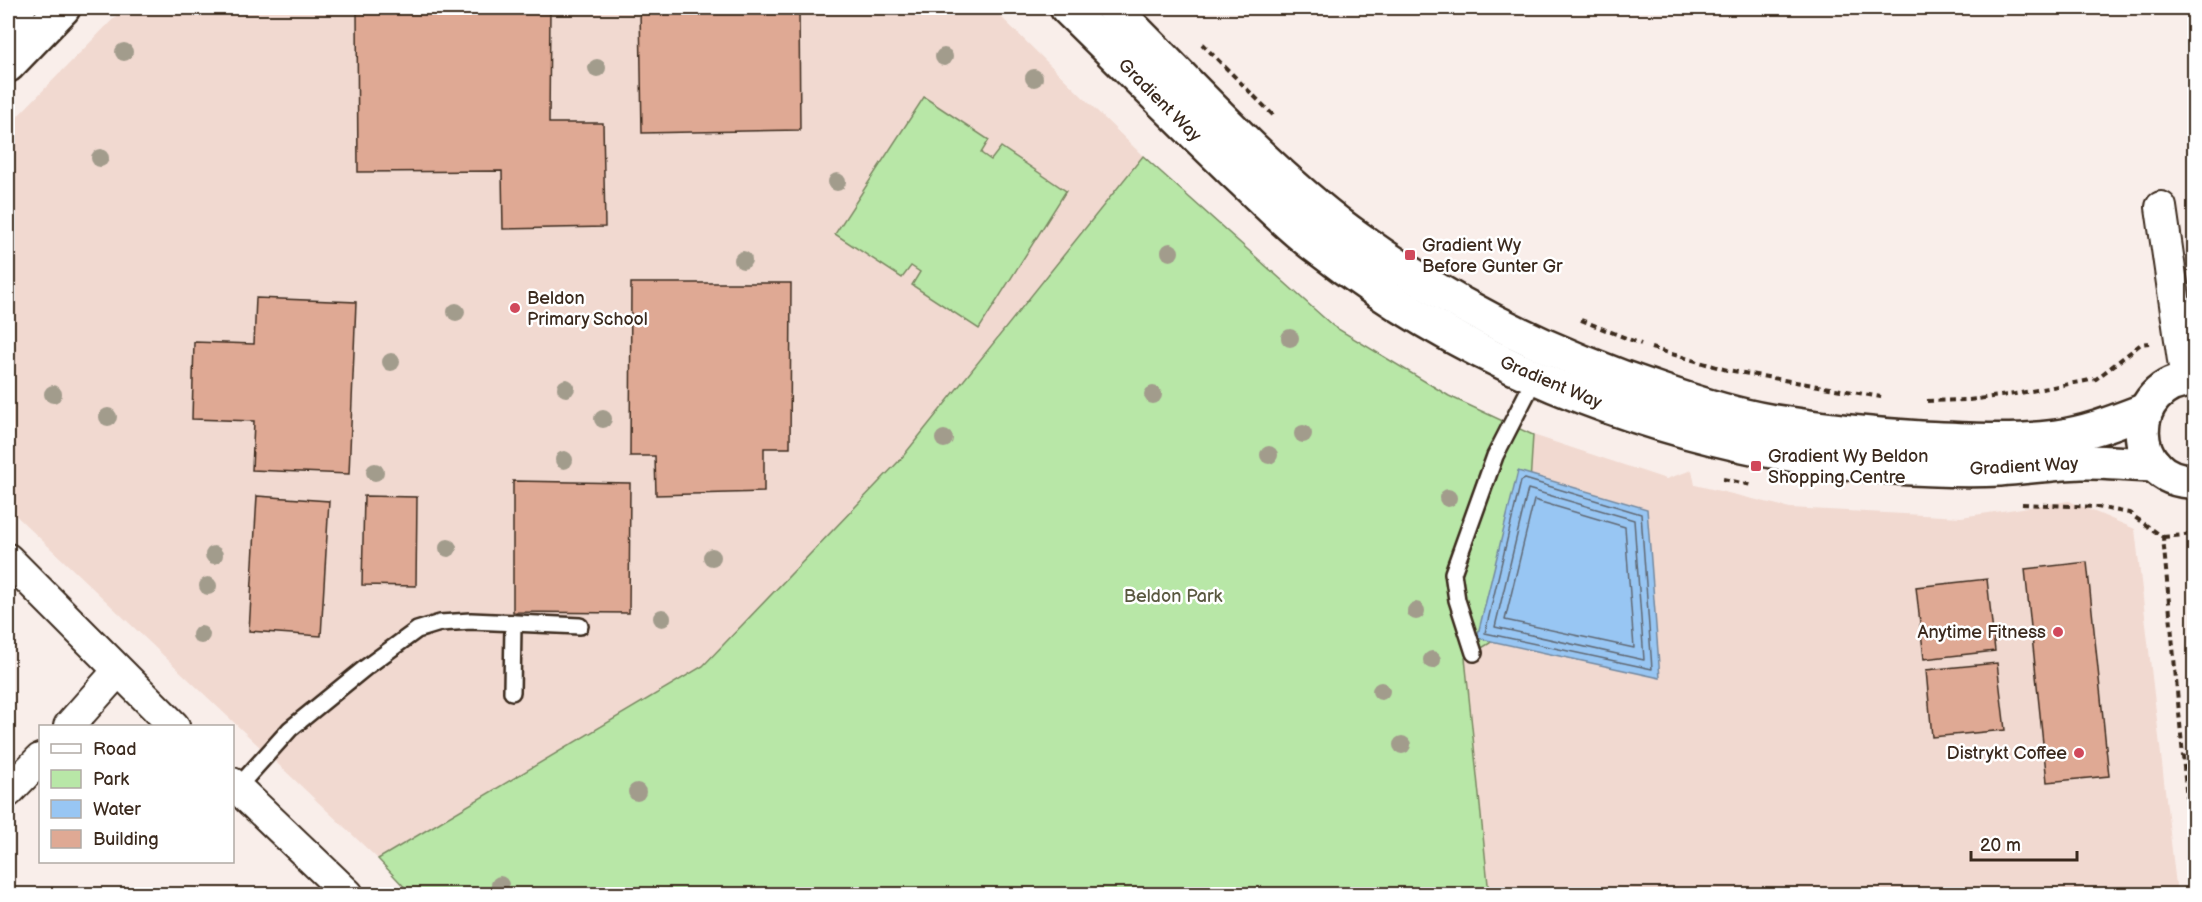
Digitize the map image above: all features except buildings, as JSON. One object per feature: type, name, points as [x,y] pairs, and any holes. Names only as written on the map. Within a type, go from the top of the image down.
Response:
[{"type":"street","points":[[8,20],[19,8]]},
{"type":"street","points":[[8,65],[63,8]]},
{"type":"street","name":"Gradient Way","points":[[1068,8],[1177,117],[1316,248],[1412,314],[1478,351],[1535,378],[1623,411],[1698,434],[1764,449],[1878,465],[1938,470],[1998,469],[2083,462],[2155,465]]},
{"type":"street","name":"Gradient Way","points":[[1113,8],[1261,156],[1348,231],[1405,270],[1495,323],[1614,375],[1695,402],[1767,421],[1877,435],[1959,440],[2055,437],[2087,431],[2146,410]]},
{"type":"street","points":[[2161,207],[2180,342],[2190,380],[2166,387],[2151,401],[2146,410],[2143,440],[2145,450],[2155,465],[2168,475],[2183,481],[2194,481]]},
{"type":"street","points":[[8,559],[117,672],[173,725]]},
{"type":"street","points":[[70,725],[117,672]]},
{"type":"street","points":[[8,792],[39,760]]},
{"type":"street","points":[[235,785],[348,894]]},
{"type":"lane","points":[[1474,653],[1457,600],[1453,573],[1495,456],[1535,378]]},
{"type":"lane","points":[[235,785],[290,729],[365,668],[417,630],[440,623],[471,621],[580,626]]},
{"type":"lane","points":[[512,692],[513,623]]},
{"type":"path","points":[[1195,38],[1276,119]]},
{"type":"path","points":[[1572,317],[1648,347],[1727,370],[1884,398]]},
{"type":"path","points":[[1916,401],[1969,400],[2096,379],[2141,344],[2180,342]]},
{"type":"path","points":[[1714,476],[1759,485]]},
{"type":"path","points":[[2019,504],[2097,507],[2129,513],[2163,537],[2194,534]]},
{"type":"path","points":[[2163,537],[2194,877]]},
{"type":"shaded area","name":"Beldon Primary School","points":[[124,8],[992,8],[1143,156],[900,460],[703,666],[378,859],[8,508],[8,126]]},
{"type":"shaded area","points":[[1533,435],[1666,479],[1692,470],[1695,485],[1790,508],[1961,517],[2069,501],[2135,529],[2177,894],[1489,894],[1465,658]]},
{"type":"green space","points":[[924,97],[989,140],[981,153],[991,160],[1001,147],[1066,191],[979,329],[912,285],[920,272],[911,266],[902,278],[835,234]]},
{"type":"green space","name":"Beldon Park","points":[[1143,156],[1333,326],[1449,396],[1533,435],[1528,516],[1490,643],[1465,658],[1489,894],[411,894],[378,859],[703,666],[900,460]]},
{"type":"water","points":[[1518,471],[1647,509],[1660,678],[1477,638]]},
{"type":"place","name":"Gradient Wy Before Gunter Gr","points":[[1410,255]]},
{"type":"place","name":"Beldon Primary School","points":[[515,308]]},
{"type":"place","name":"Gradient Wy Beldon Shopping Centre","points":[[1756,466]]},
{"type":"place","name":"Anytime Fitness","points":[[2058,632]]},
{"type":"place","name":"Distrykt Coffee","points":[[2079,753]]}]
